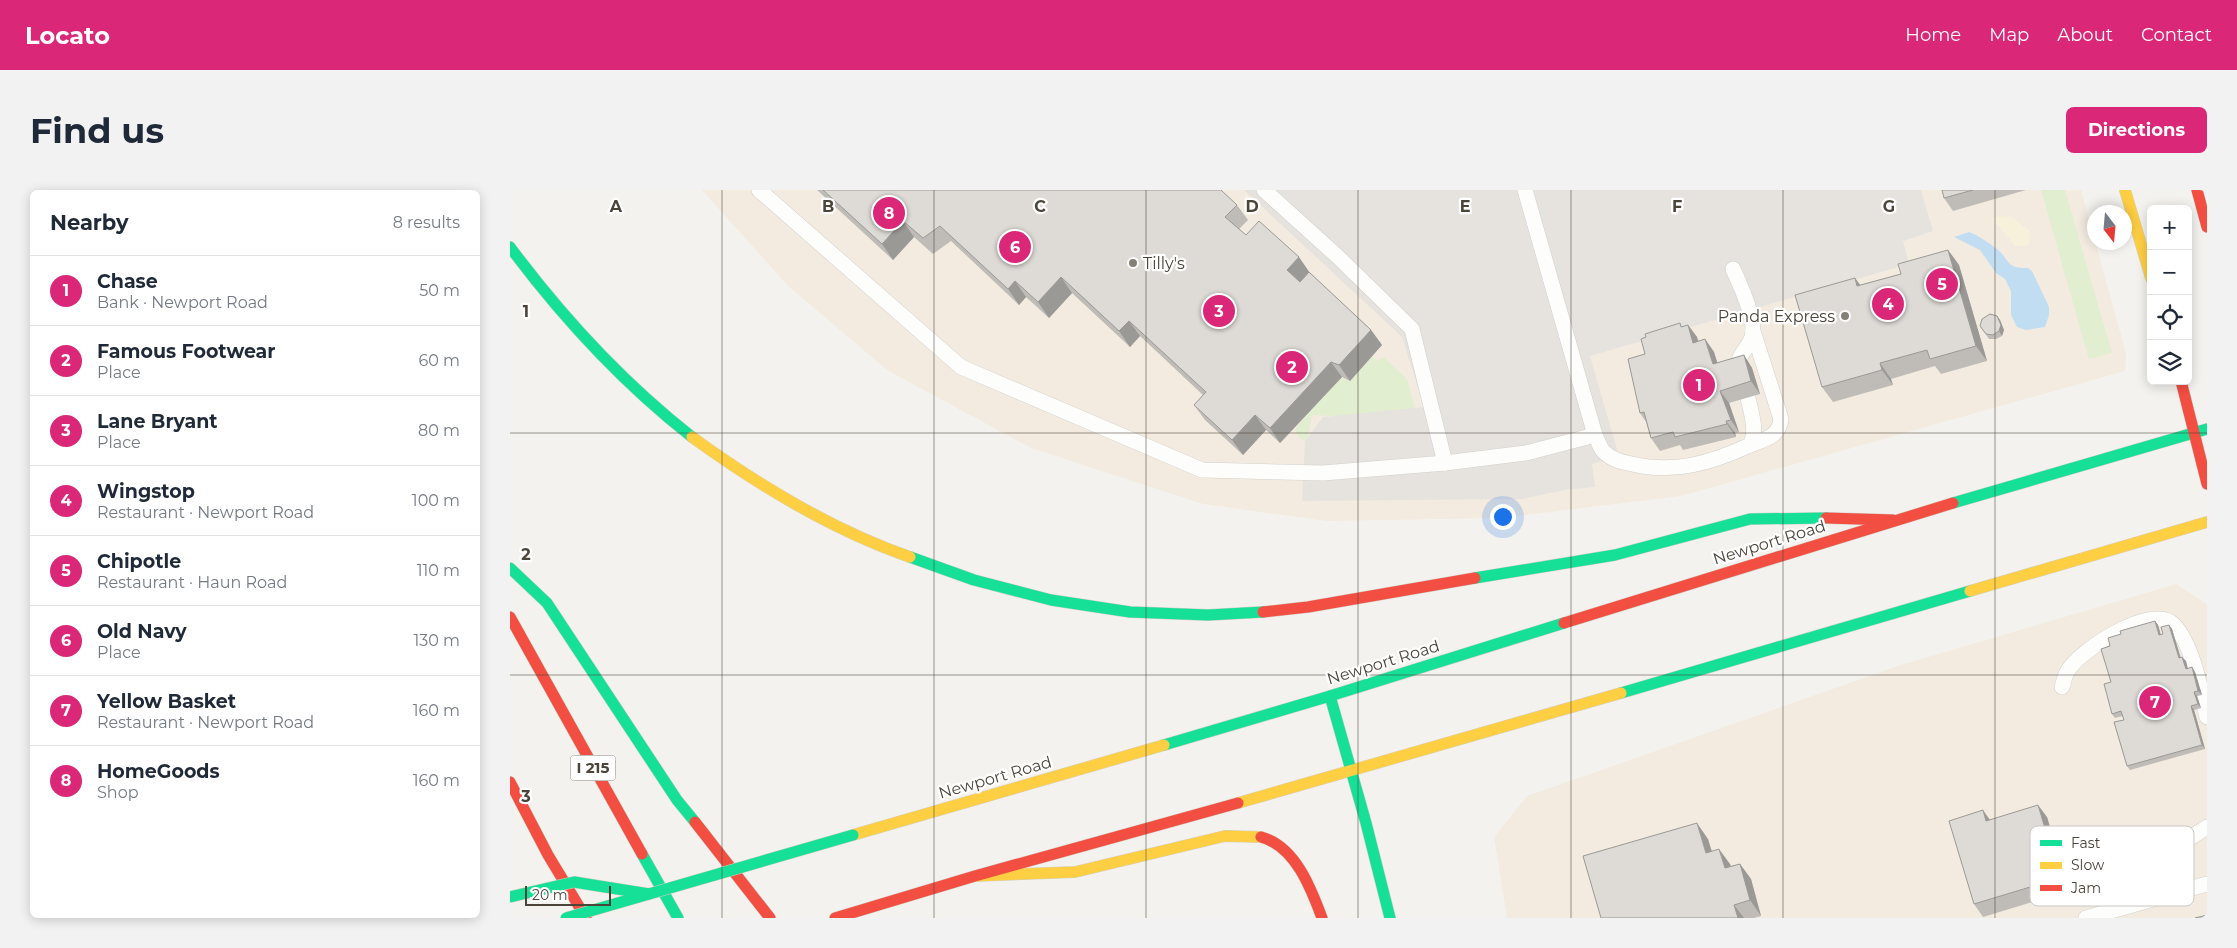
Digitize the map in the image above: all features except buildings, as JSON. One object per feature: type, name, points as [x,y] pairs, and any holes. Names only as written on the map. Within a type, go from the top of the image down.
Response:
[{"type":"main road","points":[[2124,190],[2147,265]]},
{"type":"main road","points":[[2196,190],[2207,227]]},
{"type":"main road","points":[[510,247],[545,296],[613,367],[639,392],[692,436],[740,471],[807,510],[895,553],[1000,587],[1092,607],[1172,616],[1214,616],[1285,610],[1603,558],[1752,518],[1893,520]]},
{"type":"main road","points":[[2182,385],[2207,484]]},
{"type":"main road","name":"Newport Road","points":[[566,918],[1330,696],[1893,520],[2207,429]]},
{"type":"main road","points":[[834,918],[975,876],[1351,771],[2207,522]]},
{"type":"main road","points":[[510,568],[548,603],[678,800],[770,918]]},
{"type":"main road","name":"I 215","points":[[510,617],[678,918]]},
{"type":"main road","points":[[1330,696],[1390,918]]},
{"type":"main road","points":[[510,782],[548,855],[586,918]]},
{"type":"main road","points":[[975,876],[1075,872],[1226,836],[1250,836],[1272,841],[1288,856],[1303,876],[1315,898],[1322,918]]},
{"type":"main road","points":[[510,897],[574,882],[649,894]]},
{"type":"lane","points":[[759,190],[961,367],[1202,470],[1323,473],[1444,463],[1526,453],[1595,435]]},
{"type":"lane","points":[[1264,190],[1336,255],[1412,329],[1444,463]]},
{"type":"lane","points":[[1525,190],[1595,435],[1603,452],[1616,461],[1648,468],[1683,468],[1723,456],[1774,436],[1780,429],[1781,419],[1742,290],[1733,269]]},
{"type":"lane","points":[[1738,372],[1737,362],[1751,339],[1753,331]]},
{"type":"lane","points":[[1748,398],[1754,425],[1754,436],[1750,445]]},
{"type":"lane","points":[[2062,687],[2067,672],[2097,643],[2126,627],[2160,618],[2174,624],[2187,646],[2207,717]]},
{"type":"lane","points":[[2194,835],[2207,827]]},
{"type":"lane","points":[[2194,888],[2207,884]]},
{"type":"lane","points":[[2086,918],[2129,906]]},
{"type":"shaded area","points":[[702,190],[2081,190],[2087,212],[2087,250],[2098,250],[2126,353],[2125,371],[1681,496],[1501,518],[1327,521],[1203,504],[1031,448],[887,370],[787,285]]},
{"type":"shaded area","points":[[1244,190],[1921,190],[1933,231],[1903,241],[1909,264],[1590,356],[1619,456],[1592,464],[1595,487],[1565,490],[1522,499],[1302,501],[1305,441],[1323,417],[1424,407],[1402,337]]},
{"type":"shaded area","points":[[2176,584],[2207,604],[2207,918],[1507,918],[1494,837],[1527,796],[1901,665]]},
{"type":"green space","points":[[2041,190],[2065,190],[2112,353],[2089,359]]},
{"type":"green space","points":[[1373,356],[1378,361],[1383,357],[1407,379],[1423,438],[1414,420],[1312,415],[1307,442],[1298,436],[1295,430],[1307,414],[1342,377],[1350,381]]},
{"type":"sand","points":[[2010,216],[2029,230],[2030,240],[2027,246],[2015,246],[1999,226],[1994,223],[1995,217]]},
{"type":"water","points":[[1969,232],[1997,249],[2012,265],[2028,268],[2032,271],[2049,307],[2049,315],[2045,327],[2026,330],[2017,327],[2011,315],[2011,291],[2005,279],[1996,273],[1980,250],[1954,237]]},
{"type":"traffic: fast","points":[[510,247],[572,324],[641,394],[692,437]]},
{"type":"traffic: fast","points":[[1953,503],[2207,429]]},
{"type":"traffic: fast","points":[[1475,578],[1615,555],[1750,519],[1826,518]]},
{"type":"traffic: fast","points":[[910,557],[974,580],[1051,600],[1130,612],[1208,615],[1263,612]]},
{"type":"traffic: fast","points":[[510,568],[547,603],[677,800],[695,822]]},
{"type":"traffic: fast","points":[[1621,693],[1970,591]]},
{"type":"traffic: fast","points":[[1164,745],[1330,696],[1564,623]]},
{"type":"traffic: fast","points":[[1330,696],[1366,823],[1390,918]]},
{"type":"traffic: fast","points":[[566,918],[853,835]]},
{"type":"traffic: fast","points":[[642,854],[678,918]]},
{"type":"traffic: fast","points":[[510,897],[574,882],[649,894]]},
{"type":"traffic: slow","points":[[2125,190],[2147,264]]},
{"type":"traffic: slow","points":[[692,437],[796,505],[852,534],[910,557]]},
{"type":"traffic: slow","points":[[1970,591],[2207,522]]},
{"type":"traffic: slow","points":[[1238,803],[1621,693]]},
{"type":"traffic: slow","points":[[853,835],[1164,745]]},
{"type":"traffic: slow","points":[[975,876],[1075,872],[1225,836],[1261,837]]},
{"type":"traffic: jam","points":[[2197,190],[2207,227]]},
{"type":"traffic: jam","points":[[2182,385],[2207,484]]},
{"type":"traffic: jam","points":[[1564,623],[1953,503]]},
{"type":"traffic: jam","points":[[1826,518],[1893,520]]},
{"type":"traffic: jam","points":[[1263,612],[1308,607],[1475,578]]},
{"type":"traffic: jam","points":[[510,617],[642,854]]},
{"type":"traffic: jam","points":[[510,782],[548,855],[586,918]]},
{"type":"traffic: jam","points":[[835,918],[975,876],[1238,803]]},
{"type":"traffic: jam","points":[[695,822],[770,918]]},
{"type":"traffic: jam","points":[[1261,837],[1283,849],[1292,859],[1307,882],[1322,918]]},
{"type":"place","name":"HomeGoods","points":[[889,213]]},
{"type":"place","name":"Old Navy","points":[[1015,247]]},
{"type":"place","name":"Tilly's","points":[[1133,263]]},
{"type":"place","name":"Chipotle","points":[[1942,284]]},
{"type":"place","name":"Wingstop","points":[[1888,304]]},
{"type":"place","name":"Lane Bryant","points":[[1219,311]]},
{"type":"place","name":"Panda Express","points":[[1845,316]]},
{"type":"place","name":"Famous Footwear","points":[[1292,367]]},
{"type":"place","name":"Chase","points":[[1699,385]]},
{"type":"place","name":"Yellow Basket","points":[[2155,702]]}]
